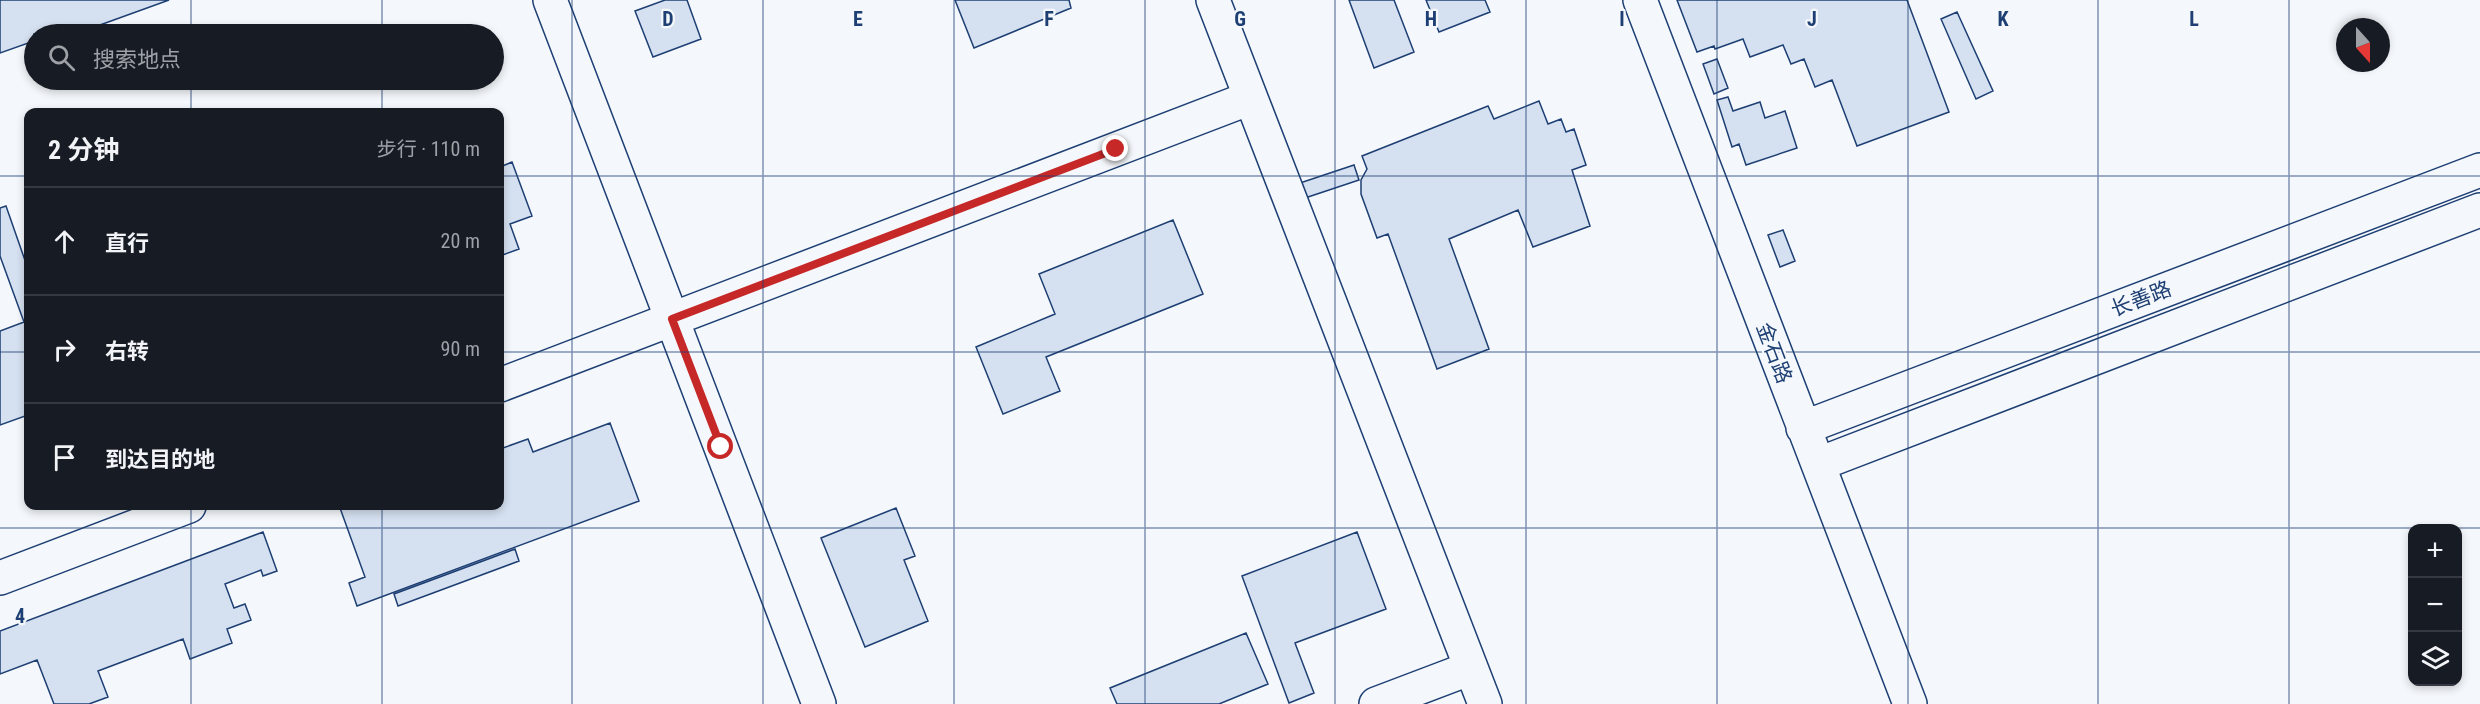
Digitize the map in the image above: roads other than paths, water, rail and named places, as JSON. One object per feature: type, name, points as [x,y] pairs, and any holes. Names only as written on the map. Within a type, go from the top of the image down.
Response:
[{"type":"street","points":[[550,0],[819,704]]},
{"type":"street","points":[[1213,0],[1485,704]]},
{"type":"street","name":"金石路","points":[[1640,0],[1911,704]]},
{"type":"street","points":[[504,384],[1250,98]]},
{"type":"street","name":"长善路","points":[[1803,428],[2480,170]]},
{"type":"street","name":"长善路","points":[[1819,464],[2480,210]]},
{"type":"street","points":[[0,578],[178,510]]},
{"type":"street","points":[[1376,704],[1472,668]]}]
